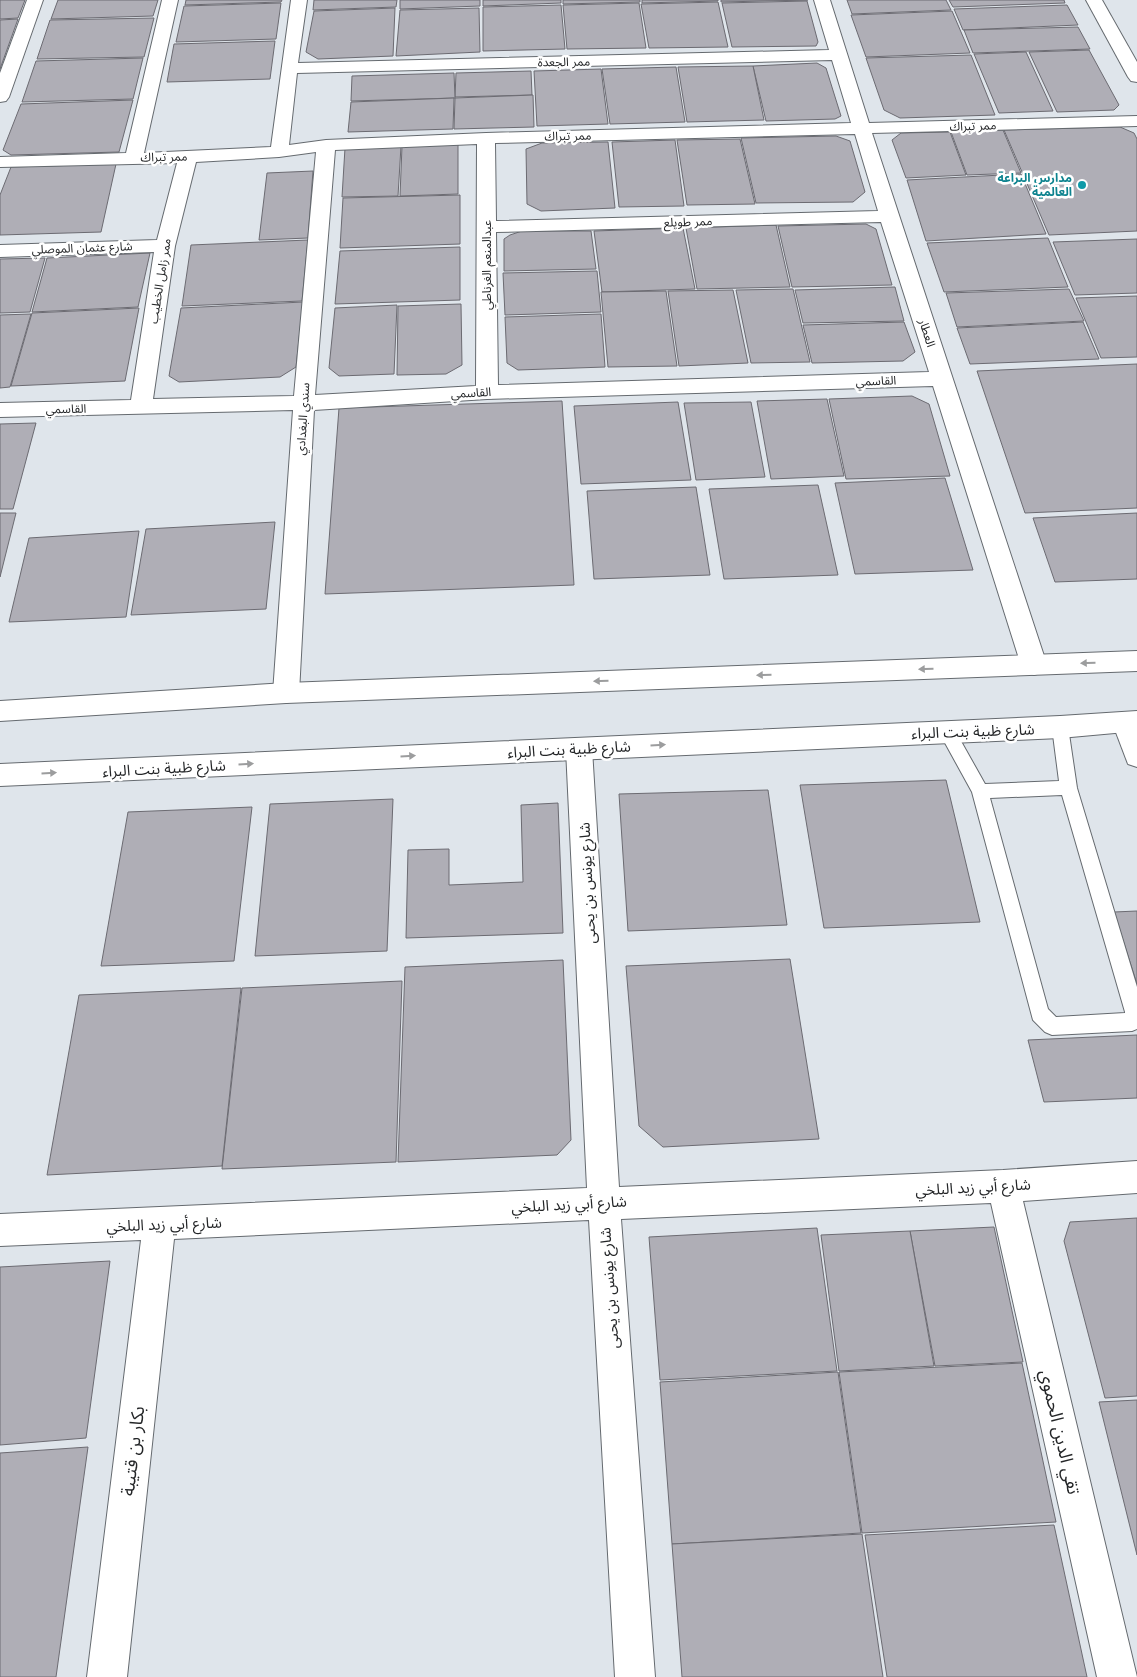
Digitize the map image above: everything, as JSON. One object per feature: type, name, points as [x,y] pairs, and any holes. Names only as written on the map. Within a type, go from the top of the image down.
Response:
[{"type":"street","points":[[1,89],[35,0]]},
{"type":"street","points":[[134,158],[170,0]]},
{"type":"street","points":[[279,152],[288,68],[299,0]]},
{"type":"street","name":"العطار","points":[[822,0],[889,216],[1034,665]]},
{"type":"street","points":[[1094,0],[1137,77]]},
{"type":"street","name":"ممر الجعدة","points":[[288,68],[840,55]]},
{"type":"street","name":"ممر تبراك","points":[[0,162],[188,157],[279,152],[326,146],[486,138],[1137,121]]},
{"type":"street","name":"عبدالمنعم الغرناطي","points":[[486,138],[487,392]]},
{"type":"street","name":"سندي البغدادي","points":[[286,693],[304,403],[326,146]]},
{"type":"street","name":"ممر زامل الخطيب","points":[[141,407],[165,246],[188,157]]},
{"type":"street","name":"ممر طويلع","points":[[487,227],[889,216]]},
{"type":"street","name":"شارع عثمان الموصلي","points":[[0,251],[165,246]]},
{"type":"street","name":"القاسمي","points":[[0,410],[304,403],[487,392],[942,379]]},
{"type":"street","points":[[0,711],[286,693],[1137,661]]},
{"type":"street","points":[[1131,721],[1137,756]]},
{"type":"street","name":"شارع ظبية بنت البراء","points":[[0,775],[1060,727],[1131,721]]},
{"type":"street","name":"شارع يونس بن يحىى","points":[[580,749],[604,1202],[635,1677]]},
{"type":"street","name":"شارع أبي زيد البلخي","points":[[0,1230],[159,1225],[604,1202],[1003,1186],[1137,1177]]},
{"type":"street","name":"تقي الدين الحموي","points":[[1003,1186],[1117,1677]]},
{"type":"street","name":"بكار بن قتيبة","points":[[107,1677],[159,1225]]},
{"type":"lane","points":[[947,732],[980,791],[1040,1014],[1052,1026],[1132,1022],[1135,1012],[1068,788],[1060,727]]},
{"type":"lane","points":[[980,791],[1068,788]]},
{"type":"building","points":[[0,0],[25,0],[18,18],[0,19]]},
{"type":"building","points":[[58,0],[158,0],[153,16],[51,19]]},
{"type":"building","points":[[186,0],[282,0],[281,2],[185,5]]},
{"type":"building","points":[[314,0],[397,0],[396,7],[313,10]]},
{"type":"building","points":[[400,0],[480,0],[480,6],[400,9]]},
{"type":"building","points":[[483,0],[561,0],[561,3],[483,6]]},
{"type":"building","points":[[563,0],[640,0],[640,2],[563,4]]},
{"type":"building","points":[[642,0],[718,0],[718,1],[642,3]]},
{"type":"building","points":[[721,0],[808,0],[721,2]]},
{"type":"building","points":[[847,0],[946,0],[951,10],[852,14]]},
{"type":"building","points":[[949,0],[1064,0],[1065,3],[953,7]]},
{"type":"building","points":[[807,1],[818,42],[816,46],[732,47],[722,3]]},
{"type":"building","points":[[718,2],[728,47],[649,48],[641,4]]},
{"type":"building","points":[[281,3],[276,39],[176,42],[184,6]]},
{"type":"building","points":[[639,3],[646,48],[567,49],[563,5]]},
{"type":"building","points":[[561,5],[565,49],[483,51],[483,7]]},
{"type":"building","points":[[1067,5],[1078,25],[963,30],[954,9]]},
{"type":"building","points":[[395,8],[393,56],[318,59],[306,52],[314,11]]},
{"type":"building","points":[[479,8],[480,52],[396,56],[400,10]]},
{"type":"building","points":[[952,11],[970,53],[866,57],[851,15]]},
{"type":"building","points":[[154,18],[144,57],[37,59],[50,20]]},
{"type":"building","points":[[18,19],[0,69],[0,20]]},
{"type":"building","points":[[1078,27],[1090,49],[973,53],[964,30]]},
{"type":"building","points":[[275,41],[270,79],[167,82],[174,44]]},
{"type":"building","points":[[1089,50],[1119,105],[1114,110],[1057,112],[1029,52]]},
{"type":"building","points":[[1026,52],[1053,111],[999,113],[974,54]]},
{"type":"building","points":[[971,55],[995,115],[900,118],[884,110],[866,58]]},
{"type":"building","points":[[143,58],[133,99],[22,102],[36,61]]},
{"type":"building","points":[[817,63],[826,68],[841,116],[835,119],[766,121],[753,66]]},
{"type":"building","points":[[753,66],[764,120],[687,122],[678,67]]},
{"type":"building","points":[[676,67],[685,122],[610,124],[602,69]]},
{"type":"building","points":[[601,69],[608,124],[537,126],[534,71]]},
{"type":"building","points":[[531,71],[532,95],[455,97],[456,73]]},
{"type":"building","points":[[454,73],[455,98],[351,101],[352,76]]},
{"type":"building","points":[[533,95],[534,127],[454,129],[455,98]]},
{"type":"building","points":[[454,98],[453,129],[348,132],[351,102]]},
{"type":"building","points":[[133,100],[119,152],[11,155],[3,150],[21,104]]},
{"type":"building","name":"مدارس البراعة العالمية","points":[[1120,127],[1134,133],[1137,139],[1137,231],[1049,235],[1004,130]]},
{"type":"building","points":[[1003,130],[1021,173],[967,175],[951,132]]},
{"type":"building","points":[[950,132],[966,175],[906,178],[892,140],[901,133]]},
{"type":"building","points":[[836,136],[850,141],[865,192],[853,202],[756,203],[741,138]]},
{"type":"building","points":[[740,139],[755,204],[687,205],[677,140]]},
{"type":"building","points":[[675,140],[684,206],[619,207],[612,142]]},
{"type":"building","points":[[608,142],[615,208],[541,211],[527,204],[526,149],[542,143]]},
{"type":"building","points":[[458,144],[458,194],[400,196],[402,146]]},
{"type":"building","points":[[401,146],[398,196],[342,197],[345,148]]},
{"type":"building","points":[[116,164],[101,232],[0,235],[0,195],[11,167]]},
{"type":"building","points":[[313,171],[308,238],[259,240],[267,173]]},
{"type":"building","points":[[1021,174],[1046,234],[926,241],[907,180]]},
{"type":"building","points":[[460,195],[460,244],[340,248],[343,198]]},
{"type":"building","points":[[866,224],[876,229],[892,285],[792,287],[778,226]]},
{"type":"building","points":[[776,225],[790,287],[697,289],[686,228]]},
{"type":"building","points":[[683,228],[695,289],[602,292],[594,231]]},
{"type":"building","points":[[522,231],[591,231],[596,269],[504,271],[504,239]]},
{"type":"building","points":[[1048,238],[1068,287],[944,292],[927,243]]},
{"type":"building","points":[[1137,239],[1137,293],[1075,295],[1053,242]]},
{"type":"building","points":[[308,240],[302,301],[182,306],[191,245]]},
{"type":"building","points":[[460,247],[460,300],[335,304],[340,251]]},
{"type":"building","points":[[150,253],[138,307],[32,312],[47,258]]},
{"type":"building","points":[[45,258],[30,312],[0,313],[0,259]]},
{"type":"building","points":[[597,271],[601,312],[505,315],[503,273]]},
{"type":"building","points":[[895,287],[904,321],[803,323],[795,290]]},
{"type":"building","points":[[793,289],[810,362],[751,363],[736,290]]},
{"type":"building","points":[[1069,289],[1084,321],[957,327],[946,293]]},
{"type":"building","points":[[733,290],[748,363],[679,366],[668,291]]},
{"type":"building","points":[[666,291],[677,366],[608,367],[601,292]]},
{"type":"building","points":[[1137,296],[1137,357],[1101,358],[1076,298]]},
{"type":"building","points":[[303,302],[296,367],[280,377],[179,382],[169,376],[181,308]]},
{"type":"building","points":[[461,304],[462,365],[446,374],[397,375],[398,306]]},
{"type":"building","points":[[397,305],[394,374],[339,376],[329,368],[335,308]]},
{"type":"building","points":[[139,308],[125,381],[11,386],[32,313]]},
{"type":"building","points":[[31,314],[10,387],[0,388],[0,315]]},
{"type":"building","points":[[601,314],[605,367],[518,370],[507,363],[505,317]]},
{"type":"building","points":[[904,322],[915,352],[903,361],[812,363],[803,325]]},
{"type":"building","points":[[1083,322],[1099,359],[970,364],[957,328]]},
{"type":"building","points":[[1137,364],[1137,508],[1025,513],[977,371]]},
{"type":"building","points":[[912,396],[929,404],[950,476],[846,479],[829,399]]},
{"type":"building","points":[[827,399],[844,476],[771,479],[757,401]]},
{"type":"building","points":[[562,401],[574,585],[325,594],[339,408]]},
{"type":"building","points":[[678,402],[691,480],[581,484],[574,406]]},
{"type":"building","points":[[751,402],[765,477],[696,480],[684,403]]},
{"type":"building","points":[[36,423],[13,509],[0,509],[0,424]]},
{"type":"building","points":[[945,478],[973,570],[855,574],[835,483]]},
{"type":"building","points":[[818,485],[838,575],[724,579],[709,489]]},
{"type":"building","points":[[696,487],[710,575],[594,579],[587,491]]},
{"type":"building","points":[[0,513],[16,513],[0,577]]},
{"type":"building","points":[[1137,513],[1137,579],[1055,582],[1033,518]]},
{"type":"building","points":[[275,522],[266,609],[131,615],[146,529]]},
{"type":"building","points":[[139,531],[126,617],[9,622],[29,538]]},
{"type":"building","points":[[946,780],[980,922],[824,928],[800,785]]},
{"type":"building","points":[[768,790],[787,925],[628,931],[619,794]]},
{"type":"building","points":[[393,799],[387,951],[255,956],[270,804]]},
{"type":"building","points":[[558,803],[563,933],[406,938],[408,850],[449,849],[449,885],[523,882],[521,805]]},
{"type":"building","points":[[252,807],[234,961],[101,966],[128,812]]},
{"type":"building","points":[[1137,911],[1137,984],[1114,912]]},
{"type":"building","points":[[790,959],[819,1139],[663,1147],[639,1126],[626,966]]},
{"type":"building","points":[[563,960],[571,1140],[557,1155],[398,1162],[405,967]]},
{"type":"building","points":[[402,981],[396,1162],[222,1169],[242,988]]},
{"type":"building","points":[[241,988],[222,1166],[47,1175],[79,995]]},
{"type":"building","points":[[1137,1035],[1137,1098],[1044,1102],[1028,1040]]},
{"type":"building","points":[[1137,1218],[1137,1396],[1105,1398],[1064,1241],[1070,1222]]},
{"type":"building","points":[[994,1227],[1023,1362],[935,1366],[910,1231]]},
{"type":"building","points":[[817,1228],[837,1371],[660,1380],[649,1237]]},
{"type":"building","points":[[910,1231],[934,1366],[839,1371],[821,1235]]},
{"type":"building","points":[[110,1261],[86,1438],[0,1445],[0,1267]]},
{"type":"building","points":[[1022,1363],[1056,1522],[862,1533],[839,1372]]},
{"type":"building","points":[[838,1372],[861,1533],[672,1544],[660,1382]]},
{"type":"building","points":[[1137,1400],[1137,1555],[1099,1402]]},
{"type":"building","points":[[88,1447],[56,1677],[0,1677],[0,1453]]},
{"type":"building","points":[[1054,1525],[1087,1677],[887,1677],[865,1535]]},
{"type":"building","points":[[862,1534],[883,1677],[682,1677],[672,1544]]},
{"type":"place","name":"مدارس البراعة العالمية","points":[[1082,185]]}]
